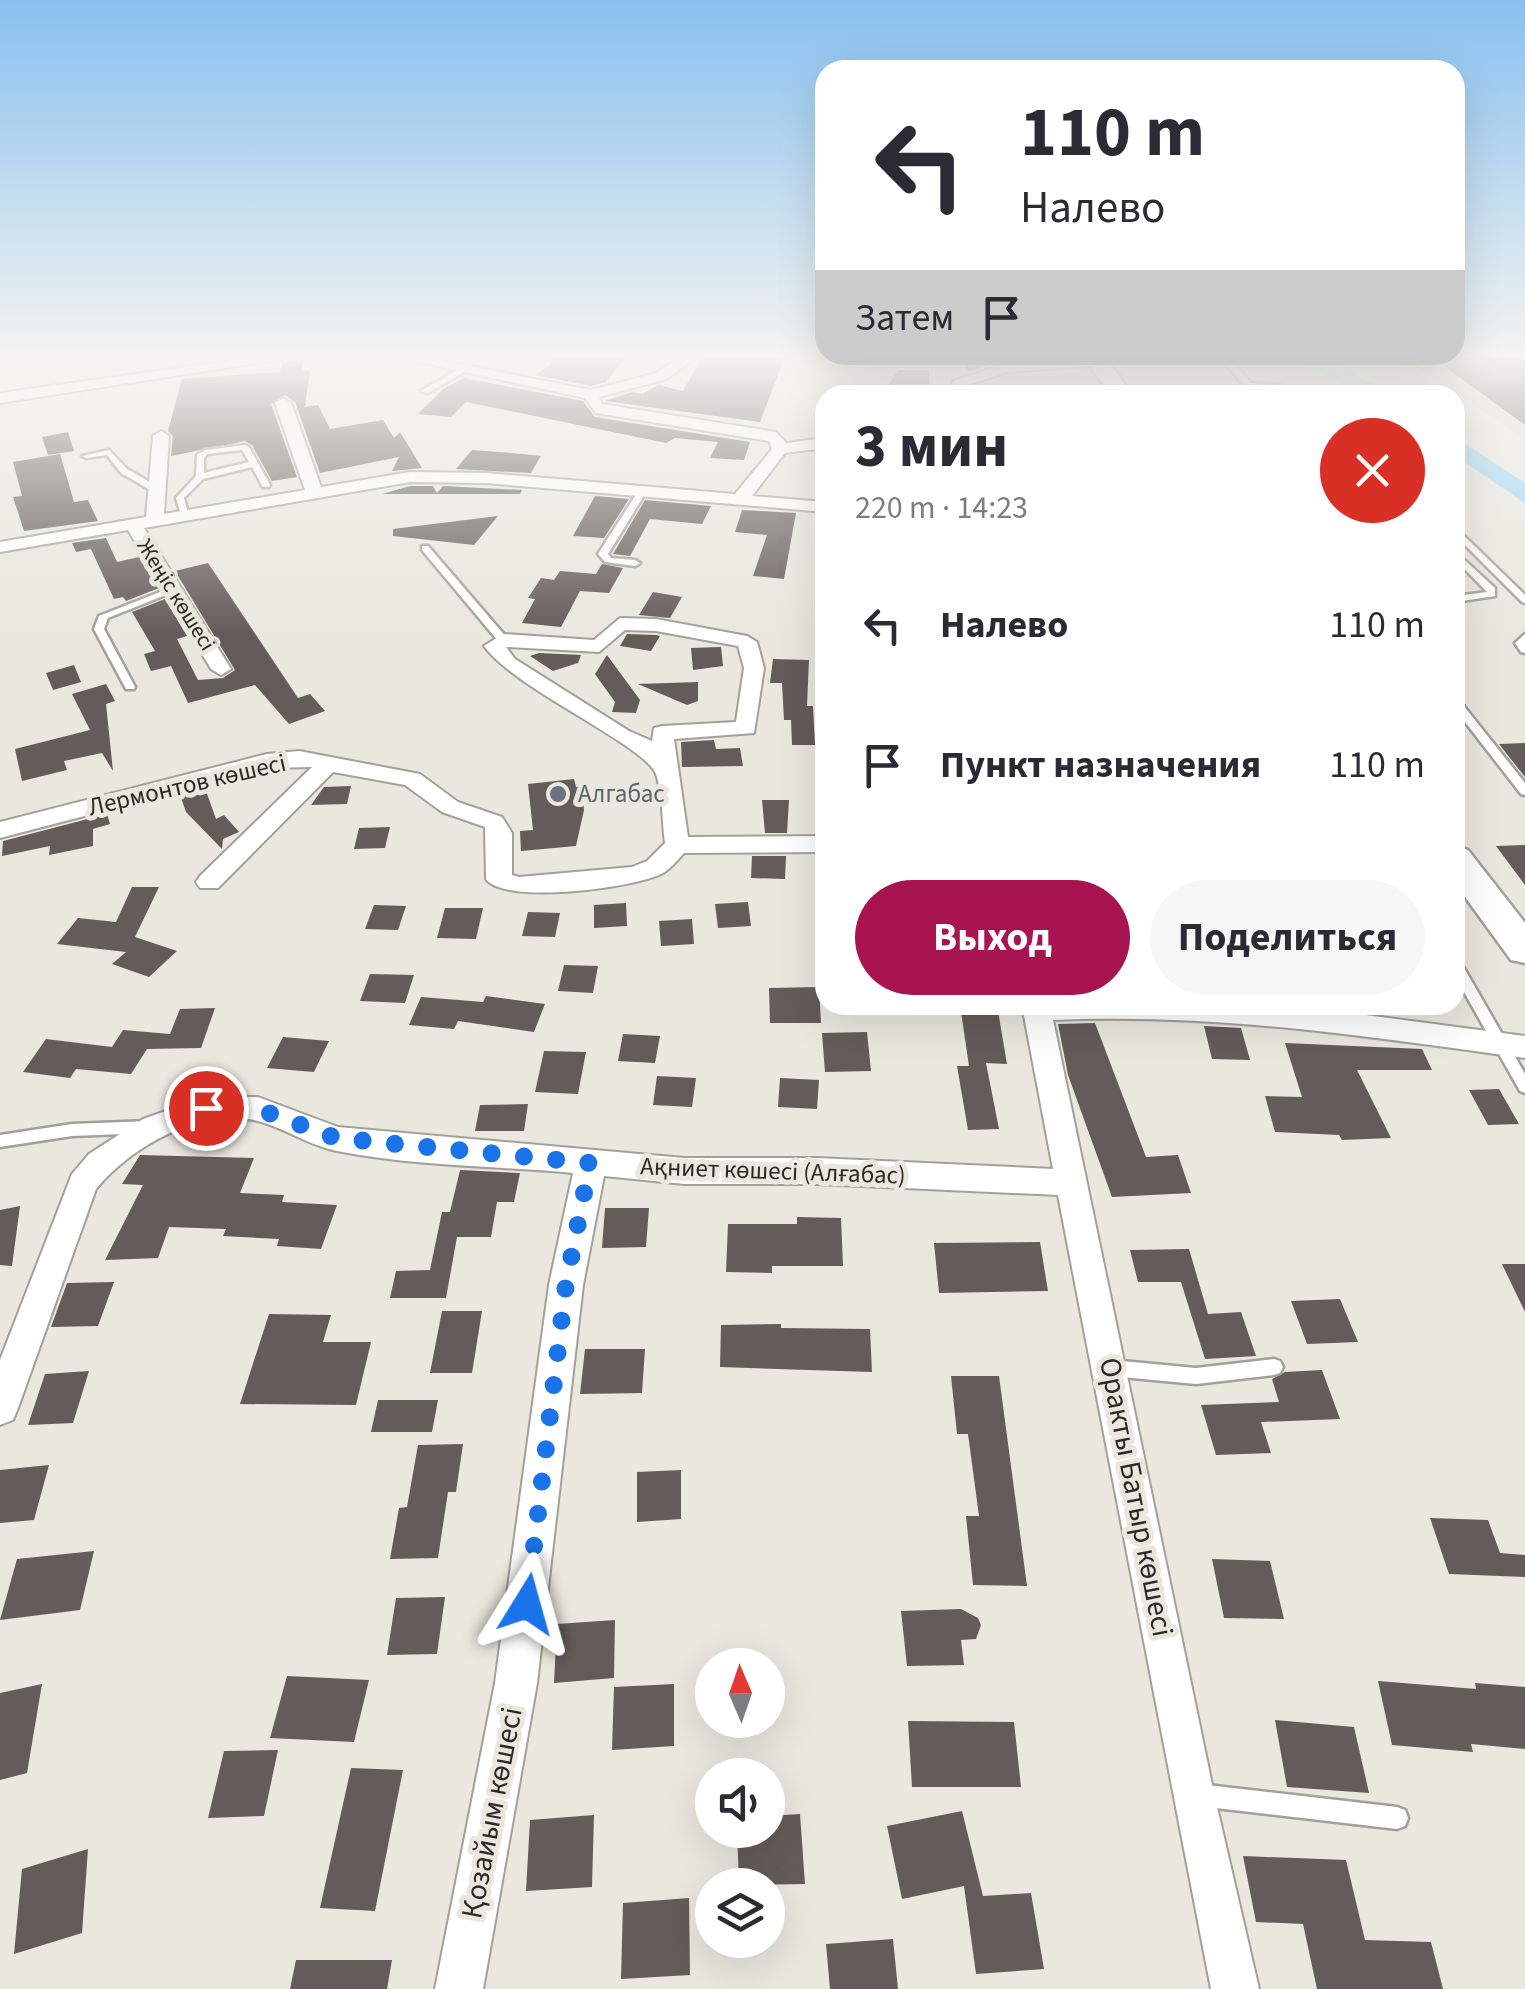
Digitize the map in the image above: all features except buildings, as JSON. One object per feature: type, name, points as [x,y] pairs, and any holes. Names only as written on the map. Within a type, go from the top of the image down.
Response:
[{"type":"main road","points":[[1465,885],[1525,950]]},
{"type":"street","points":[[155,518],[160,449]]},
{"type":"street","points":[[299,449],[315,492]]},
{"type":"street","points":[[738,502],[780,449]]},
{"type":"street","points":[[0,547],[184,513],[421,477],[815,506]]},
{"type":"street","name":"Жеңіс көшесі","points":[[132,522],[221,668]]},
{"type":"street","points":[[667,770],[646,746],[621,736],[508,664],[494,646],[503,640],[599,646],[620,624],[656,626],[747,642],[754,668],[746,728],[662,732],[667,770],[676,845]]},
{"type":"street","name":"Лермонтов көшесі","points":[[0,830],[267,761],[300,758],[328,764]]},
{"type":"street","points":[[328,764],[412,779],[450,807],[494,822],[500,833],[499,879],[517,886],[634,874],[656,866],[676,845],[815,844]]},
{"type":"street","name":"Лермонтов көшесі","points":[[210,882],[328,764]]},
{"type":"street","name":"Оракты Батыр көшесі","points":[[1038,1015],[1192,1794],[1236,1989]]},
{"type":"street","points":[[1288,1015],[1513,1046]]},
{"type":"street","name":"Ақниет көшесі (Алғабас)","points":[[0,1408],[83,1183],[100,1164],[154,1127],[206,1108],[258,1109],[336,1138],[590,1163],[684,1171],[817,1171],[1073,1182]]},
{"type":"street","name":"Қозайым көшесі","points":[[459,1989],[516,1684],[544,1486],[566,1284],[590,1163]]},
{"type":"lane","points":[[200,476],[200,458],[205,452],[230,449]]},
{"type":"lane","points":[[246,449],[266,485]]},
{"type":"lane","points":[[86,456],[109,452],[124,471],[157,490]]},
{"type":"lane","points":[[184,513],[180,498],[200,476],[252,464]]},
{"type":"lane","points":[[635,563],[608,560],[603,554],[642,492]]},
{"type":"lane","points":[[1465,540],[1525,600]]},
{"type":"lane","points":[[425,548],[503,640]]},
{"type":"lane","points":[[1465,564],[1492,594],[1465,598]]},
{"type":"lane","points":[[130,688],[98,629],[104,616],[174,590]]},
{"type":"lane","points":[[1525,636],[1520,642],[1525,650]]},
{"type":"lane","points":[[1465,715],[1525,791]]},
{"type":"lane","points":[[1465,978],[1513,1046],[1525,1087]]},
{"type":"lane","points":[[0,1140],[72,1130],[154,1127]]},
{"type":"lane","points":[[1111,1368],[1196,1376],[1274,1367]]},
{"type":"lane","points":[[1192,1794],[1397,1818]]},
{"type":"waterway","points":[[1465,451],[1525,495]]},
{"type":"place","name":"Алгабас","points":[[558,794]]},
{"type":"route","points":[[206,1108],[258,1109],[336,1138],[590,1163],[566,1284],[527,1604]]}]
